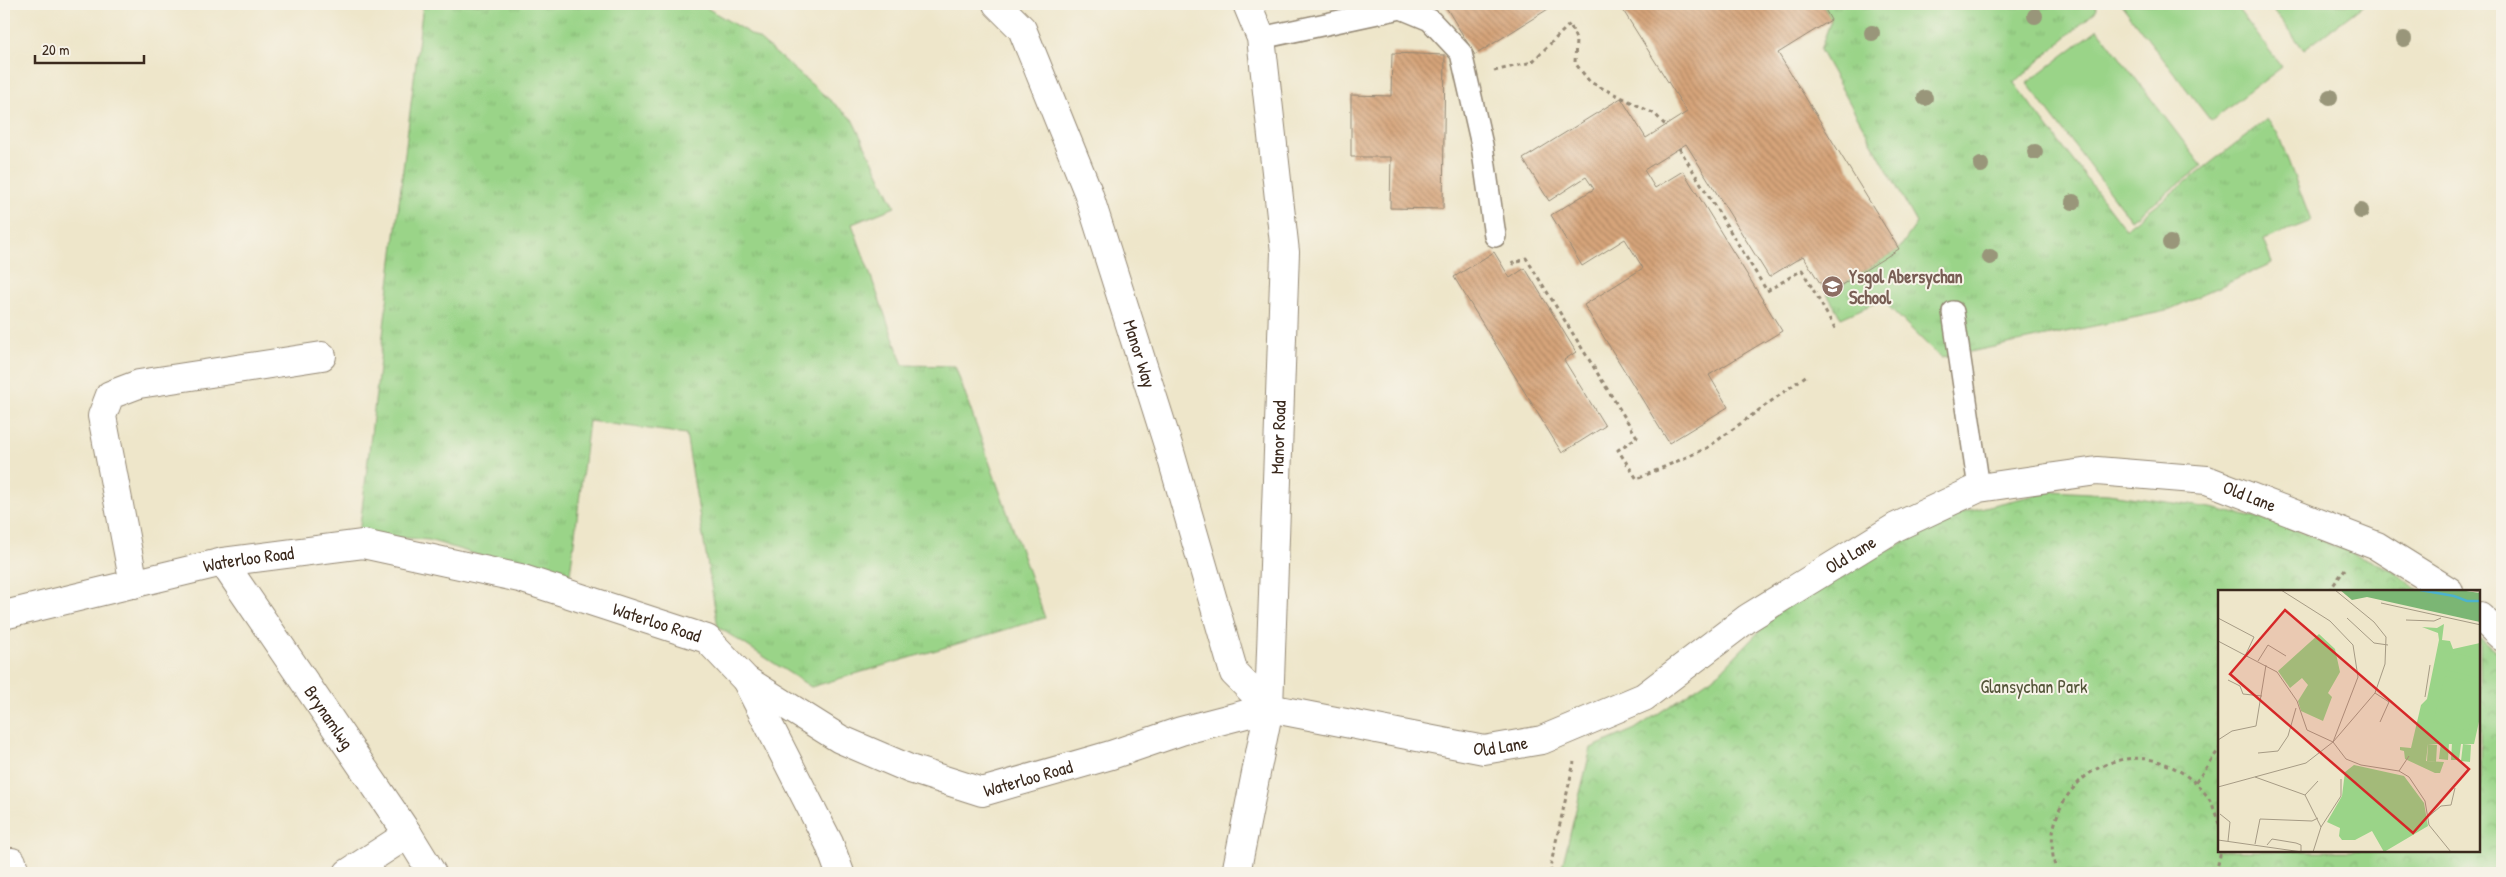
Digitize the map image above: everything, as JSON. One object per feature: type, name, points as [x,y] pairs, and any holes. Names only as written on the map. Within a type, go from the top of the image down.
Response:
[{"type":"street","name":"Manor Way","points":[[997,4],[1022,29],[1088,192],[1168,445],[1234,673],[1269,708]]},
{"type":"street","name":"Manor Road","points":[[1236,873],[1269,708],[1285,252],[1261,38],[1247,4]]},
{"type":"street","points":[[134,584],[102,416],[110,395],[139,384],[322,356]]},
{"type":"street","name":"Old Lane","points":[[1269,708],[1484,750],[1542,740],[1644,697],[1748,618],[1896,527],[1979,488],[2097,471],[2207,480],[2377,546],[2447,590]]},
{"type":"street","name":"Waterloo Road","points":[[4,616],[223,562],[363,544],[520,578],[707,638],[746,680],[840,739],[910,770],[982,792],[1111,755],[1181,731],[1269,708]]},
{"type":"street","name":"Brynamlwg","points":[[223,562],[408,834],[432,873]]},
{"type":"street","points":[[2481,618],[2502,637]]},
{"type":"street","points":[[746,680],[829,842],[840,873]]},
{"type":"street","points":[[348,873],[408,834]]},
{"type":"lane","points":[[1261,38],[1401,8],[1430,20],[1461,54],[1482,145],[1495,236]]},
{"type":"lane","points":[[1953,312],[1979,488]]},
{"type":"path","points":[[1467,78],[1532,62],[1570,24],[1576,38],[1575,64],[1590,82],[1655,114],[1666,126]]},
{"type":"path","points":[[1679,148],[1767,291],[1802,270],[1837,332]]},
{"type":"path","points":[[1495,236],[1514,264],[1526,258],[1637,437],[1618,450],[1637,479],[1706,448],[1807,375]]},
{"type":"path","points":[[1552,873],[1550,868],[1582,723]]},
{"type":"path","points":[[2196,782],[2218,751]]},
{"type":"path","points":[[2057,873],[2052,859],[2052,832],[2060,807],[2075,785],[2096,769],[2122,760],[2148,759],[2174,767],[2196,782],[2212,803],[2218,820]]},
{"type":"path","points":[[2216,873],[2221,852]]},
{"type":"green space","points":[[423,4],[700,4],[759,39],[852,119],[895,207],[852,224],[903,365],[955,366],[1045,618],[811,687],[718,627],[686,434],[589,421],[569,583],[429,540],[359,534]]},
{"type":"green space","points":[[1822,4],[2095,4],[2097,10],[2014,83],[2125,229],[2267,119],[2278,134],[2311,221],[2263,240],[2272,263],[2166,311],[1941,358],[1882,300],[1841,318],[1827,294],[1899,249],[1917,223],[1820,50],[1831,20]]},
{"type":"green space","points":[[2121,4],[2234,4],[2282,67],[2211,121]]},
{"type":"green space","points":[[2269,4],[2365,4],[2304,50]]},
{"type":"green space","points":[[2098,29],[2202,166],[2131,220],[2027,83]]},
{"type":"green space","name":"Glansychan Park","points":[[2052,491],[2108,494],[2211,508],[2282,524],[2391,569],[2418,590],[2218,590],[2218,852],[2481,852],[2481,639],[2502,656],[2502,873],[1564,873],[1562,867],[1591,748],[1635,729],[1719,673],[1778,612],[1864,562],[1964,512]]},
{"type":"building","points":[[1444,4],[1556,4],[1475,55]]},
{"type":"building","points":[[1619,4],[1822,4],[1831,20],[1778,53],[1899,249],[1827,294],[1803,256],[1769,277],[1686,144],[1644,170],[1655,188],[1683,171],[1782,331],[1709,375],[1728,407],[1669,443],[1584,305],[1643,268],[1625,239],[1582,266],[1551,215],[1594,189],[1586,177],[1549,201],[1523,159],[1621,98],[1646,138],[1687,112]]},
{"type":"building","points":[[1392,53],[1445,55],[1443,209],[1390,208],[1391,157],[1351,157],[1351,95],[1391,96]]},
{"type":"building","points":[[1494,252],[1510,278],[1525,268],[1576,352],[1564,360],[1605,426],[1562,453],[1454,277]]},
{"type":"place","name":"Ysgol Abersychan School","points":[[1833,287]]}]
